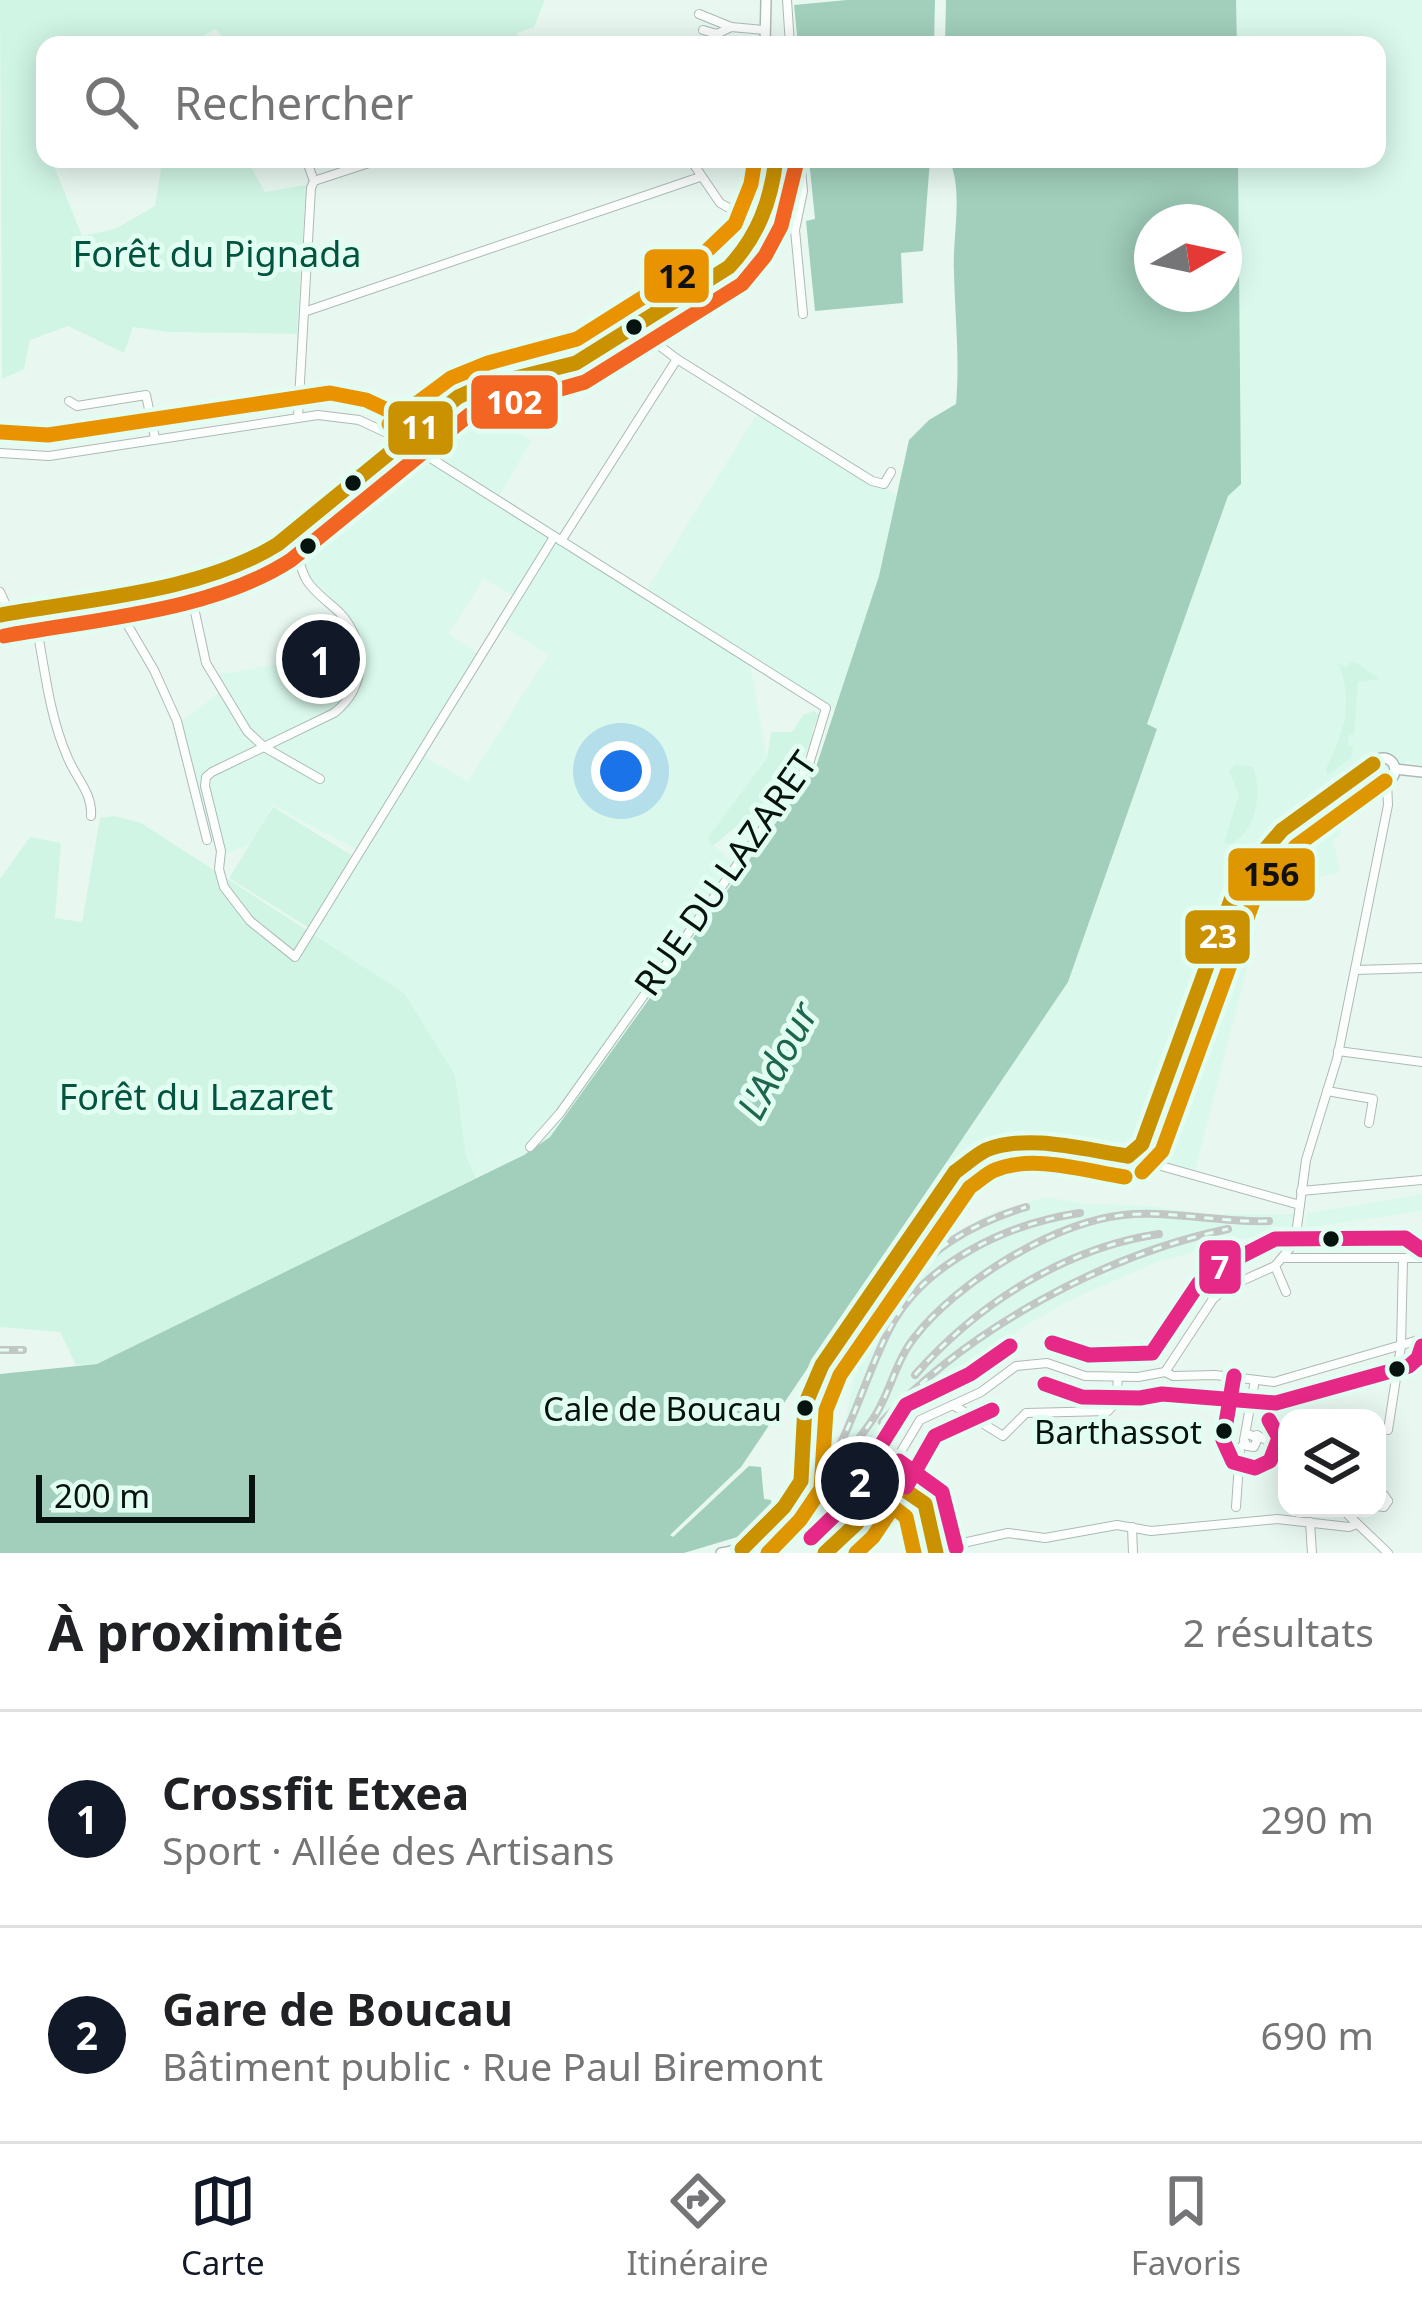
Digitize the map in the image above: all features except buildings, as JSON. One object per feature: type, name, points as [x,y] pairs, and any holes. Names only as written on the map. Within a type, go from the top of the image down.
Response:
[{"type":"main road","points":[[765,36],[766,0]]},
{"type":"main road","points":[[5,614],[188,580],[247,563],[288,536],[402,440],[471,390],[576,363],[729,267],[759,225],[775,168]]},
{"type":"main road","points":[[721,1553],[744,1551],[784,1508],[801,1481],[805,1405],[822,1366],[955,1172],[987,1150],[1015,1145],[1045,1144],[1128,1156],[1142,1144],[1238,881],[1256,855],[1288,823],[1386,758],[1395,769],[1422,772]]},
{"type":"main road","points":[[1368,770],[1376,780],[1387,782],[1395,769]]},
{"type":"street","points":[[787,0],[789,36]]},
{"type":"street","points":[[699,14],[731,27],[764,30]]},
{"type":"street","points":[[703,31],[717,34],[731,27]]},
{"type":"street","points":[[298,417],[314,182],[309,168]]},
{"type":"street","points":[[314,182],[355,168]]},
{"type":"street","points":[[695,168],[720,203],[759,225]]},
{"type":"street","points":[[801,168],[803,191],[795,230],[803,314]]},
{"type":"street","points":[[304,312],[700,177]]},
{"type":"street","points":[[636,328],[872,482],[884,484],[891,472]]},
{"type":"street","points":[[288,536],[299,551],[307,581],[355,634],[361,668],[348,702],[334,713],[212,772],[206,786],[224,887],[250,921],[295,957],[677,359]]},
{"type":"street","points":[[69,401],[77,406],[146,395],[155,438]]},
{"type":"street","name":"RUE DU LAZARET","points":[[0,452],[49,456],[298,417],[344,416],[402,440],[826,708],[808,764],[560,1113],[530,1147]]},
{"type":"street","points":[[188,580],[206,663],[247,730],[264,747],[320,779]]},
{"type":"street","points":[[0,592],[5,614]]},
{"type":"street","points":[[110,595],[178,721],[207,840]]},
{"type":"street","points":[[33,609],[49,699],[65,754],[91,802],[91,816]]},
{"type":"street","points":[[1165,1372],[1213,1300],[1226,1288],[1275,1266],[1285,1258],[1297,1233],[1306,1160],[1338,1051],[1388,805],[1387,782]]},
{"type":"street","points":[[1355,970],[1422,968]]},
{"type":"street","points":[[1338,1051],[1422,1062]]},
{"type":"street","points":[[1327,1091],[1373,1100],[1369,1123]]},
{"type":"street","points":[[1128,1156],[1300,1205]]},
{"type":"street","points":[[1301,1191],[1422,1180]]},
{"type":"street","points":[[1285,1258],[1422,1258]]},
{"type":"street","points":[[1388,1430],[1401,1346],[1403,1259]]},
{"type":"street","points":[[1275,1266],[1286,1292]]},
{"type":"street","points":[[825,1553],[863,1515],[913,1429],[926,1416],[981,1392],[1022,1363],[1047,1363],[1084,1376],[1165,1372],[1281,1381],[1422,1339]]},
{"type":"street","points":[[952,1404],[1000,1436],[1026,1413],[1108,1411],[1116,1402],[1118,1377]]},
{"type":"street","points":[[1251,1440],[1255,1380]]},
{"type":"street","points":[[1236,1507],[1240,1448],[1251,1440],[1278,1447]]},
{"type":"street","points":[[887,1478],[928,1509],[936,1551],[1008,1533],[1045,1538],[1117,1525],[1151,1531],[1277,1519],[1349,1527],[1357,1517]]},
{"type":"street","points":[[863,1515],[879,1520],[914,1517],[928,1509]]},
{"type":"street","points":[[1350,1517],[1388,1553]]},
{"type":"street","points":[[1310,1522],[1312,1553]]},
{"type":"street","points":[[852,1527],[860,1553]]},
{"type":"street","points":[[1132,1527],[1132,1553]]},
{"type":"shaded area","points":[[1236,0],[1422,0],[1422,765],[1407,761],[1385,784],[1347,789],[1340,837],[1333,839],[1340,872],[1267,890],[1195,1171],[1033,1134],[1003,1139],[961,1161],[909,1232],[910,1217],[1068,982],[1157,730],[1146,725],[1228,496],[1241,484],[1242,204],[1238,204],[1237,168],[1386,168],[1386,36],[1237,36]]},
{"type":"shaded area","points":[[475,402],[531,441],[500,495],[647,589],[760,409],[897,496],[879,576],[835,710],[749,658],[767,758],[708,841],[742,869],[550,1137],[476,1178],[466,1156],[455,1075],[312,934],[357,850],[272,805],[254,844],[217,856],[180,722],[222,691],[216,675],[284,663],[334,613],[284,546],[359,480]],"holes":[[[483,579],[520,599],[504,627],[548,655],[468,781],[425,757],[485,658],[449,634]]]},
{"type":"shaded area","points":[[1422,1194],[1422,1211],[1306,1228],[1307,1213]]},
{"type":"shaded area","points":[[1047,1197],[1209,1214],[1295,1214],[1293,1230],[1152,1264],[1066,1302],[1024,1327],[952,1381],[890,1438],[864,1467],[873,1476],[856,1495],[846,1487],[784,1553],[757,1553],[817,1478],[843,1431],[870,1301],[893,1268],[991,1213]]},
{"type":"green space","name":"Forêt du Pignada","points":[[0,0],[545,0],[534,27],[518,36],[222,36],[215,29],[204,36],[36,36],[36,168],[55,168],[82,236],[115,229],[155,206],[160,168],[251,168],[265,192],[306,185],[297,334],[133,327],[124,353],[68,326],[30,340],[24,369],[2,379]]},
{"type":"green space","points":[[1350,662],[1379,679],[1358,682],[1354,735],[1349,735],[1348,745],[1353,747],[1351,758],[1327,775],[1346,704],[1338,663],[1347,668]]},
{"type":"green space","points":[[814,711],[819,715],[814,738],[781,794],[764,814],[753,822],[765,802],[713,846],[710,835],[767,758],[771,732],[792,732],[803,715]]},
{"type":"green space","points":[[1235,764],[1253,767],[1257,799],[1246,831],[1230,844],[1224,843],[1239,794],[1229,771]]},
{"type":"green space","points":[[273,807],[353,856],[309,928],[229,878]]},
{"type":"green space","name":"Forêt du Lazaret","points":[[115,816],[141,823],[404,993],[455,1075],[466,1156],[476,1178],[140,1345],[97,1364],[76,1365],[60,1332],[0,1327],[0,879],[30,837],[61,843],[55,918],[82,922],[100,818]]},
{"type":"water","points":[[935,0],[934,36],[797,36],[794,5]]},
{"type":"water","points":[[946,0],[1236,0],[1237,36],[945,36]]},
{"type":"water","points":[[810,168],[929,168],[923,251],[901,253],[903,303],[815,311],[806,221],[815,219]]},
{"type":"water","name":"L'Adour","points":[[952,168],[1238,168],[1238,204],[1134,204],[1134,312],[1239,312],[1241,484],[1228,496],[1147,724],[1157,729],[1068,982],[741,1467],[670,1535],[749,1466],[761,1467],[764,1499],[771,1500],[772,1508],[744,1535],[684,1553],[0,1553],[0,1374],[97,1364],[524,1155],[550,1137],[816,767],[879,576],[909,440],[929,420],[956,404],[957,200]]},
{"type":"railway","points":[[890,1299],[951,1241],[1026,1207]]},
{"type":"railway","points":[[839,1447],[890,1328],[924,1284],[998,1236],[1080,1213]]},
{"type":"railway","points":[[762,1553],[873,1419],[914,1338],[955,1296],[1008,1258],[1067,1230],[1123,1215],[1269,1221]]},
{"type":"railway","points":[[882,1422],[955,1356],[1041,1300],[1134,1257],[1228,1229]]},
{"type":"railway","points":[[915,1375],[966,1325],[1025,1283],[1090,1252],[1159,1234]]},
{"type":"railway","points":[[0,1350],[23,1350]]},
{"type":"transit line","name":"12","points":[[389,424],[451,378],[577,339],[688,269],[735,224],[754,168]]},
{"type":"transit line","name":"11","points":[[0,615],[180,583],[248,560],[278,544],[458,397],[576,363],[729,267],[762,217],[774,168]]},
{"type":"transit line","name":"102","points":[[4,636],[190,602],[260,577],[291,560],[469,415],[585,382],[742,284],[781,226],[795,168]]},
{"type":"transit line","name":"12","points":[[1,432],[48,435],[330,393],[366,400],[411,421]]},
{"type":"transit line","name":"23","points":[[1128,1156],[1142,1144],[1238,881],[1282,830],[1373,764]]},
{"type":"transit line","name":"156","points":[[1142,1172],[1162,1151],[1257,891],[1296,846],[1385,781]]},
{"type":"transit line","name":"23","points":[[742,1549],[784,1507],[801,1481],[805,1405],[822,1365],[955,1172],[986,1150],[1020,1143],[1128,1156]]},
{"type":"transit line","name":"156","points":[[768,1553],[821,1489],[826,1410],[840,1375],[970,1187],[1010,1165],[1060,1165],[1125,1177]]},
{"type":"transit line","name":"7","points":[[1052,1343],[1089,1355],[1152,1353],[1199,1283],[1275,1239],[1405,1238],[1422,1250]]},
{"type":"transit line","name":"7","points":[[811,1538],[841,1509],[906,1405],[970,1374],[1010,1346]]},
{"type":"transit line","name":"7","points":[[1045,1384],[1082,1397],[1162,1394],[1276,1403],[1409,1366],[1422,1346]]},
{"type":"transit line","name":"7","points":[[1234,1376],[1223,1440],[1233,1462],[1255,1468],[1270,1461],[1279,1438],[1269,1420]]},
{"type":"transit line","name":"7","points":[[906,1487],[935,1436],[992,1410]]},
{"type":"transit line","name":"7","points":[[899,1461],[942,1492],[956,1548]]},
{"type":"transit line","name":"23","points":[[825,1553],[857,1523],[887,1478],[925,1504],[936,1553]]},
{"type":"transit line","name":"156","points":[[856,1553],[893,1507],[906,1517],[914,1553]]},
{"type":"place","name":"Crossfit Etxea","points":[[321,659]]},
{"type":"place","name":"Cale de Boucau","points":[[805,1408]]},
{"type":"place","name":"Barthassot","points":[[1224,1431]]},
{"type":"place","name":"Gare de Boucau","points":[[860,1481]]}]
